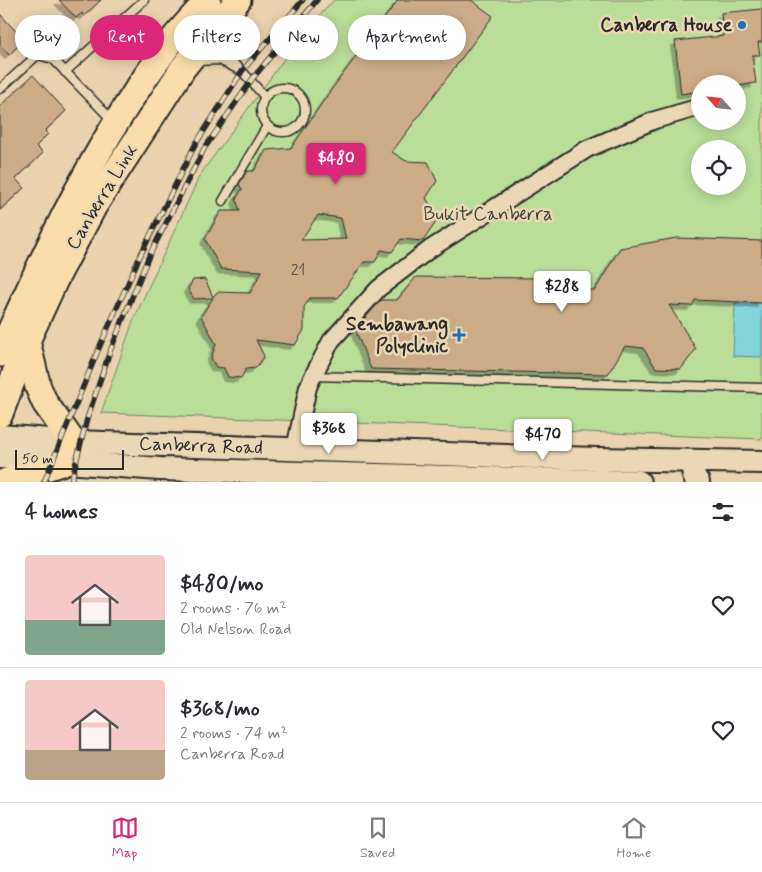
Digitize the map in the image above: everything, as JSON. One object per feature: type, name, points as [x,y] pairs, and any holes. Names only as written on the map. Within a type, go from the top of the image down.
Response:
[{"type":"main road","name":"Canberra Link","points":[[0,354],[36,272],[82,178],[115,122],[160,56],[208,0]]},
{"type":"main road","name":"Canberra Link","points":[[226,15],[238,0]]},
{"type":"main road","name":"Canberra Link","points":[[0,414],[27,341],[55,280],[94,206],[189,60]]},
{"type":"main road","points":[[16,480],[67,452],[38,386],[27,341]]},
{"type":"main road","name":"Canberra Road","points":[[0,436],[67,452],[160,469],[499,480],[639,482]]},
{"type":"main road","name":"Canberra Road","points":[[0,457],[67,452],[295,449],[606,459],[699,472],[762,462]]},
{"type":"street","points":[[295,449],[308,387],[331,341],[378,289],[430,249],[586,149],[655,120],[691,110]]},
{"type":"street","points":[[598,481],[606,459]]},
{"type":"lane","points":[[65,72],[144,0]]},
{"type":"lane","points":[[0,89],[38,54],[53,59],[115,122]]},
{"type":"lane","points":[[186,64],[204,59],[219,60],[242,71]]},
{"type":"lane","points":[[230,60],[265,97]]},
{"type":"lane","points":[[289,89],[301,98],[305,112],[303,119],[293,130],[279,132],[267,126],[261,113],[265,97],[274,90],[289,89]]},
{"type":"lane","points":[[222,201],[267,126]]},
{"type":"lane","points":[[314,376],[762,388]]},
{"type":"green space","name":"Bukit Canberra","points":[[334,0],[762,0],[762,439],[101,413],[133,321],[200,175],[283,60],[338,60],[338,15],[320,15]]},
{"type":"water","points":[[735,303],[762,303],[762,357],[733,356]]},
{"type":"building","points":[[59,0],[101,0],[84,16],[82,13],[73,15]]},
{"type":"building","points":[[398,0],[471,0],[493,16],[466,52],[466,15],[387,15]]},
{"type":"building","points":[[762,9],[762,42],[758,42],[760,55],[752,55],[756,83],[746,85],[746,75],[691,75],[691,92],[681,94],[675,41],[724,36],[721,13]]},
{"type":"building","points":[[0,14],[15,30],[15,49],[9,55],[0,45]]},
{"type":"building","points":[[353,60],[460,60],[392,152],[406,161],[428,162],[437,181],[426,198],[439,218],[423,241],[401,239],[392,252],[381,250],[375,262],[364,262],[338,298],[310,298],[304,307],[304,330],[295,345],[256,340],[264,356],[256,368],[246,369],[241,378],[228,377],[224,368],[216,367],[211,358],[216,344],[201,316],[213,298],[194,299],[188,289],[193,280],[205,279],[213,297],[217,292],[250,293],[262,271],[221,269],[205,239],[221,211],[240,211],[236,199],[242,189],[239,184],[247,171],[254,171],[266,150],[291,148]],"holes":[[[318,215],[341,218],[346,239],[301,240]]]},
{"type":"building","points":[[33,75],[66,111],[45,131],[48,134],[36,146],[43,153],[16,179],[24,188],[0,210],[0,106]]},
{"type":"building","points":[[676,238],[762,241],[762,303],[695,300],[692,306],[669,305],[696,349],[681,369],[656,368],[643,348],[625,346],[608,374],[371,369],[355,329],[381,300],[397,300],[416,277],[543,278],[547,282],[562,283],[561,290],[595,290],[620,248]]},
{"type":"railway","points":[[44,482],[99,348],[140,256],[195,145],[243,70],[303,0]]},
{"type":"railway","points":[[71,482],[87,419],[109,354],[148,258],[204,149],[253,78],[317,0]]},
{"type":"place","name":"Canberra House","points":[[742,25]]},
{"type":"place","name":"Sembawang Polyclinic","points":[[459,335]]}]
